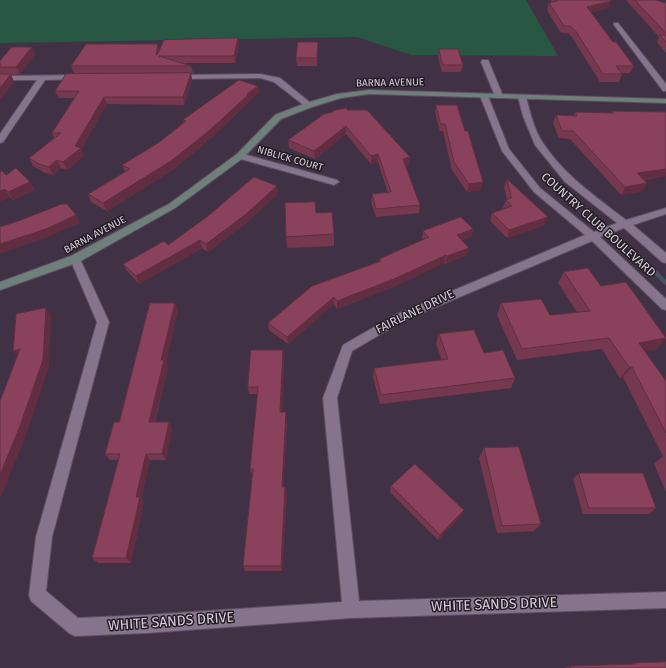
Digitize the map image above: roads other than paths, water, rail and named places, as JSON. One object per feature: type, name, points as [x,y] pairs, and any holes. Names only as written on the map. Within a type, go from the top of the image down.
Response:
[{"type":"street","points":[[616,24],[666,89]]},
{"type":"street","points":[[485,62],[499,96]]},
{"type":"street","points":[[167,77],[260,76],[277,80],[309,105]]},
{"type":"street","points":[[0,78],[89,77]]},
{"type":"street","points":[[0,140],[42,78]]},
{"type":"street","name":"BARNA AVENUE","points":[[0,286],[75,259],[172,206],[240,156],[278,118],[309,105],[340,96],[370,92],[666,101]]},
{"type":"street","name":"COUNTRY CLUB BOULEVARD","points":[[484,96],[505,149],[536,190],[593,236],[666,306]]},
{"type":"street","name":"COUNTRY CLUB BOULEVARD","points":[[522,97],[527,116],[538,143],[568,180],[625,224],[666,259]]},
{"type":"street","name":"NIBLICK COURT","points":[[240,156],[334,182]]},
{"type":"street","name":"FAIRLANE DRIVE","points":[[351,610],[330,398],[347,348],[399,318],[593,236],[666,211]]},
{"type":"street","name":"WHITE SANDS DRIVE","points":[[75,259],[103,322],[44,537],[37,596],[75,627],[147,624],[351,610],[666,600]]},
{"type":"waterway","points":[[640,257],[666,283]]}]
